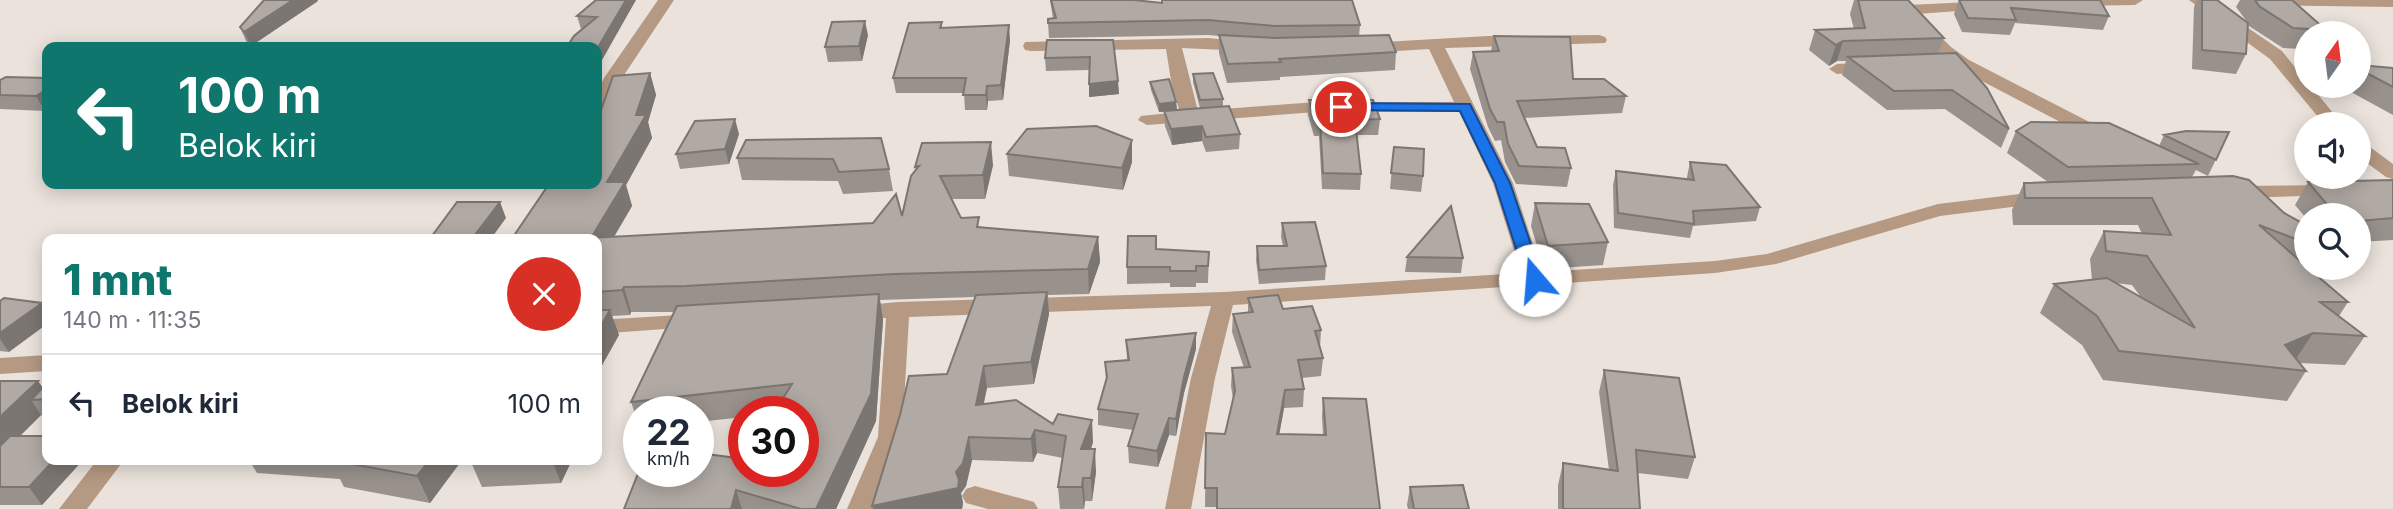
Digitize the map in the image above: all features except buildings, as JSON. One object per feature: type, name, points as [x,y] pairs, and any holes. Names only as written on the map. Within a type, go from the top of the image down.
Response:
[{"type":"street","points":[[602,101],[613,78],[666,0]]},
{"type":"street","points":[[2058,1],[2135,0]]},
{"type":"street","points":[[2197,0],[2276,55],[2323,112]]},
{"type":"street","points":[[2261,0],[2393,2]]},
{"type":"street","points":[[1899,5],[2007,3]]},
{"type":"street","points":[[1899,5],[1963,64],[2118,144]]},
{"type":"street","points":[[1348,49],[1488,41],[1599,40]]},
{"type":"street","points":[[1031,46],[1208,43],[1261,48]]},
{"type":"street","points":[[1173,44],[1181,87],[1191,117]]},
{"type":"street","points":[[1435,46],[1503,183],[1535,280]]},
{"type":"street","points":[[1935,65],[1963,64]]},
{"type":"street","points":[[1838,69],[1893,67]]},
{"type":"street","points":[[1147,120],[1317,107],[1465,107]]},
{"type":"street","points":[[2371,157],[2393,173]]},
{"type":"street","points":[[2216,191],[2354,191]]},
{"type":"street","points":[[829,313],[1224,299],[1715,267],[1769,260],[1938,210],[2066,197]]},
{"type":"street","points":[[1178,509],[1203,378],[1224,299]]},
{"type":"street","points":[[860,509],[890,437],[898,309]]},
{"type":"street","points":[[602,327],[720,320]]},
{"type":"street","points":[[0,366],[42,363]]},
{"type":"street","points":[[72,509],[107,465]]},
{"type":"street","points":[[975,496],[1025,509]]},
{"type":"route","points":[[1341,107],[1465,107],[1503,183],[1535,280]]}]
